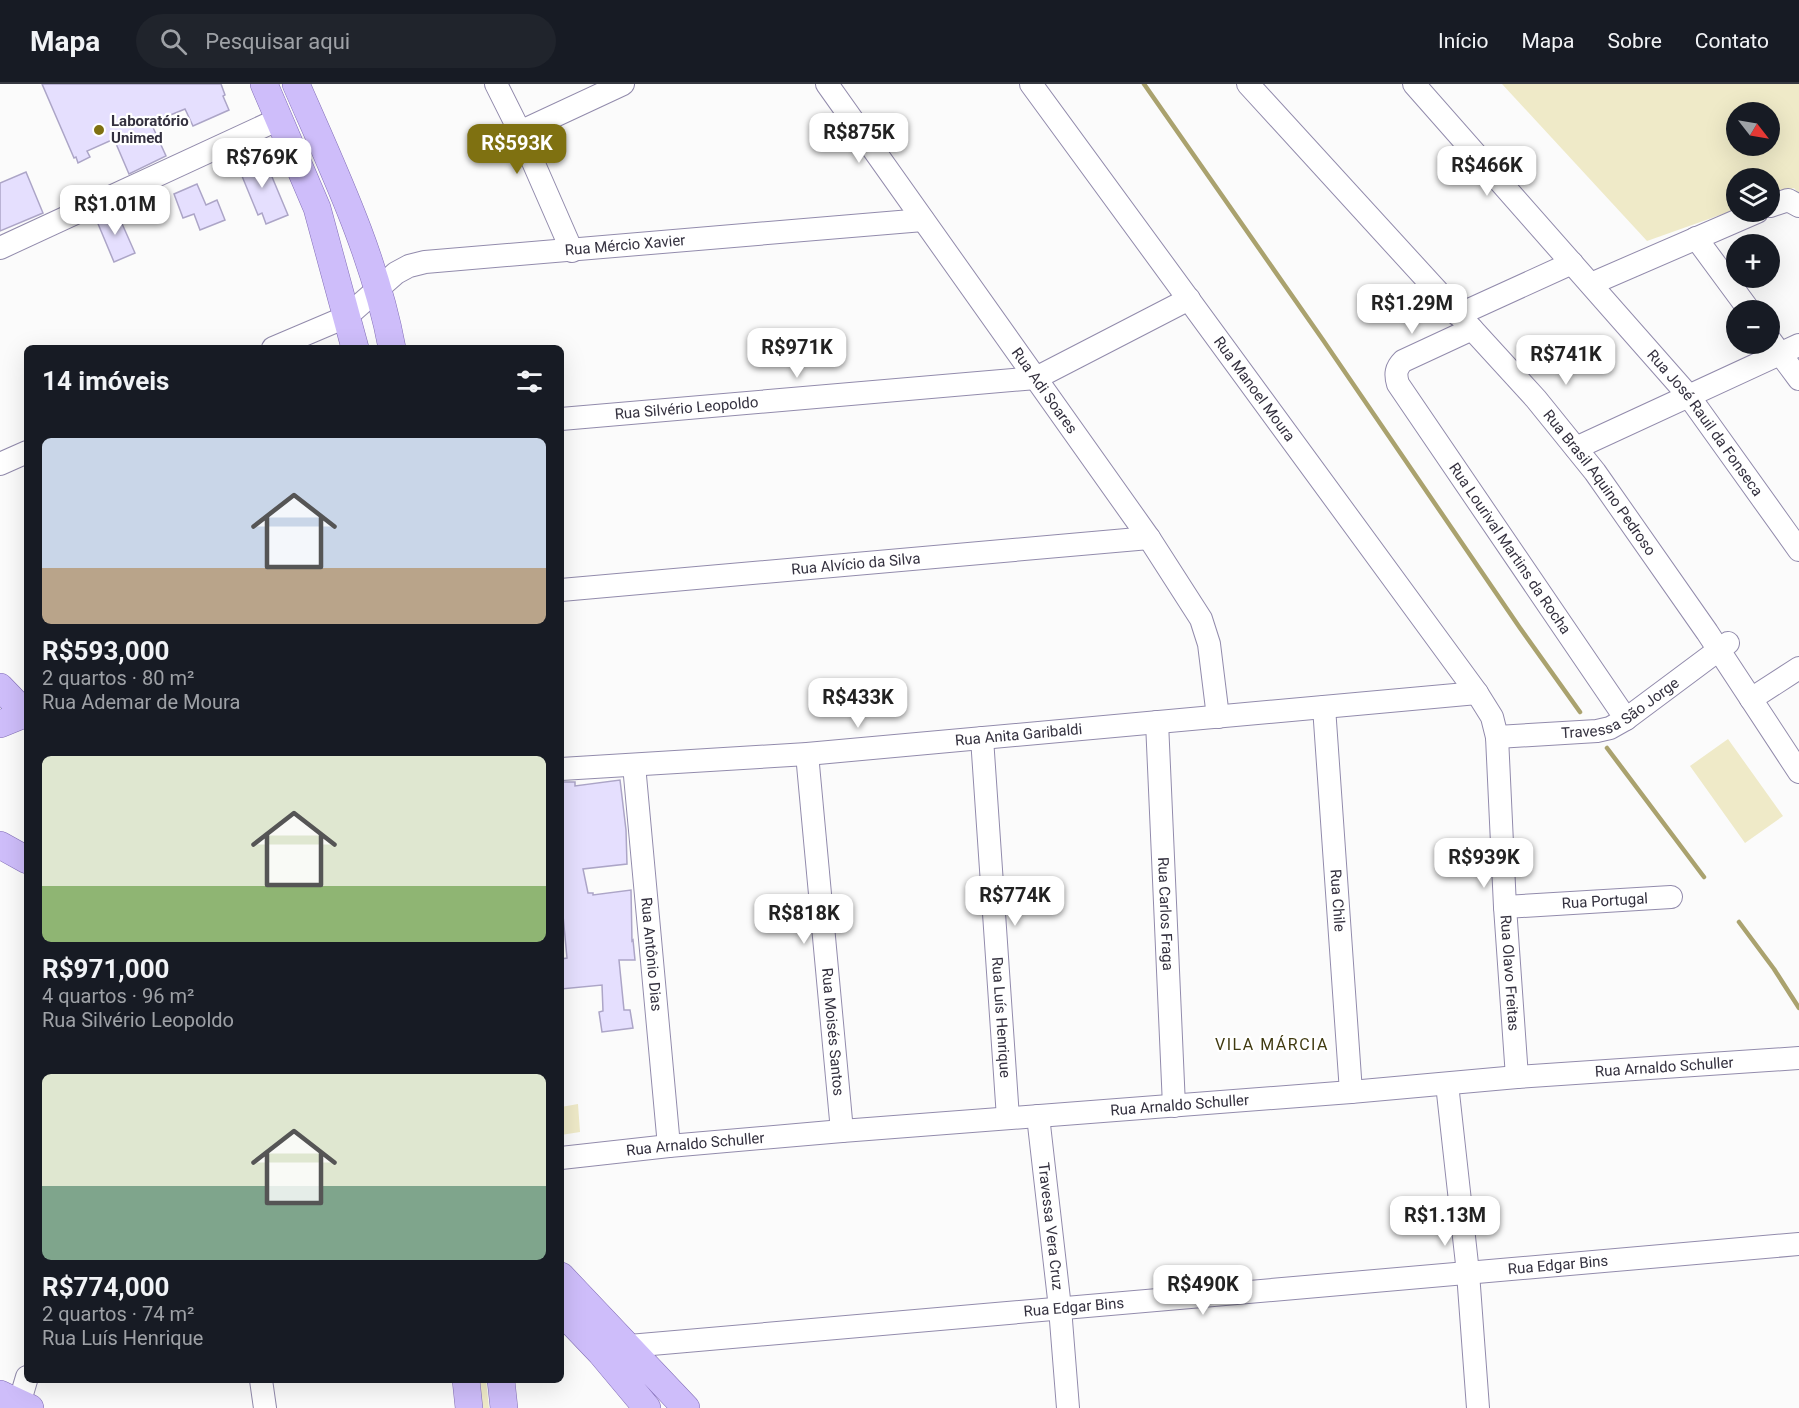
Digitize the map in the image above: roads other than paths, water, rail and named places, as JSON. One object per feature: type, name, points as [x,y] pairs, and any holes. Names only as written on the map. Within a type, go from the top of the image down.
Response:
[{"type":"main road","points":[[264,84],[317,208],[354,345]]},
{"type":"main road","points":[[296,84],[344,195],[377,288],[391,345]]},
{"type":"main road","points":[[0,687],[24,711]]},
{"type":"main road","points":[[0,724],[24,715]]},
{"type":"main road","points":[[0,844],[24,858]]},
{"type":"main road","points":[[564,1279],[686,1408]]},
{"type":"main road","points":[[564,1314],[601,1353],[647,1408]]},
{"type":"main road","points":[[466,1383],[469,1408]]},
{"type":"main road","points":[[501,1383],[504,1408]]},
{"type":"street","points":[[496,84],[520,132],[572,251]]},
{"type":"street","points":[[520,132],[623,84]]},
{"type":"street","name":"Rua Adi Soares","points":[[827,84],[1149,538],[1201,619],[1206,631],[1218,717]]},
{"type":"street","name":"Rua Manoel Moura","points":[[1031,84],[1477,693]]},
{"type":"street","name":"Rua Brasil Aquino Pedroso","points":[[1248,84],[1467,318],[1582,445],[1643,540],[1724,647],[1756,695],[1799,772]]},
{"type":"street","name":"Rua Brasil Aquino Pedroso","points":[[1266,84],[1422,258],[1467,318]]},
{"type":"street","name":"Rua José Rauil da Fonseca","points":[[1413,84],[1688,395],[1799,550]]},
{"type":"street","points":[[0,248],[279,119]]},
{"type":"street","name":"Rua Mércio Xavier","points":[[346,317],[396,273],[425,261],[572,251],[923,220]]},
{"type":"street","points":[[1591,284],[1734,222]]},
{"type":"street","points":[[1696,238],[1742,300]]},
{"type":"street","points":[[1467,318],[1572,263]]},
{"type":"street","name":"Rua Silvério Leopoldo","points":[[564,419],[1036,378],[1190,299]]},
{"type":"street","points":[[280,345],[346,317]]},
{"type":"street","name":"Rua Lourival Martins da Rocha","points":[[1467,318],[1403,361],[1397,368],[1395,377],[1626,719]]},
{"type":"street","points":[[1582,445],[1688,395],[1783,346],[1799,379]]},
{"type":"street","points":[[0,464],[24,453]]},
{"type":"street","name":"Rua Alvício da Silva","points":[[564,590],[1149,538]]},
{"type":"street","name":"Travessa São Jorge","points":[[1497,738],[1597,731],[1610,728],[1626,719],[1724,647]]},
{"type":"street","points":[[1756,695],[1799,668]]},
{"type":"street","name":"Rua Anita Garibaldi","points":[[564,769],[807,754],[1477,693]]},
{"type":"street","name":"Rua Olavo Freitas","points":[[1477,693],[1492,717],[1497,738],[1505,907],[1517,1077]]},
{"type":"street","name":"Rua Brasil Aquino Pedroso","points":[[1756,695],[1799,743]]},
{"type":"street","name":"Rua Chile","points":[[1324,707],[1351,1092]]},
{"type":"street","name":"Rua Carlos Fraga","points":[[1157,722],[1174,1106]]},
{"type":"street","name":"Rua Luís Henrique","points":[[982,738],[1008,1118]]},
{"type":"street","name":"Rua Moisés Santos","points":[[807,754],[842,1131]]},
{"type":"street","name":"Rua Antônio Dias","points":[[634,765],[669,1146]]},
{"type":"street","name":"Rua Portugal","points":[[1505,907],[1671,897]]},
{"type":"street","name":"Rua Arnaldo Schuller","points":[[564,1158],[842,1131],[1517,1077],[1799,1058]]},
{"type":"street","points":[[1447,1084],[1468,1273],[1478,1408]]},
{"type":"street","name":"Travessa Vera Cruz","points":[[1038,1116],[1060,1308],[1068,1408]]},
{"type":"street","name":"Rua Edgar Bins","points":[[601,1353],[629,1346],[1799,1244]]},
{"type":"street","points":[[16,1402],[24,1383]]},
{"type":"street","points":[[261,1383],[265,1408]]},
{"type":"waterway","points":[[1144,84],[1580,712]]},
{"type":"waterway","points":[[1607,748],[1704,877]]},
{"type":"waterway","points":[[1739,922],[1774,969],[1799,1008]]},
{"type":"place","name":"Laboratório Unimed","points":[[99,130]]},
{"type":"district","name":"VILA MÁRCIA","points":[[1272,1044]]}]
